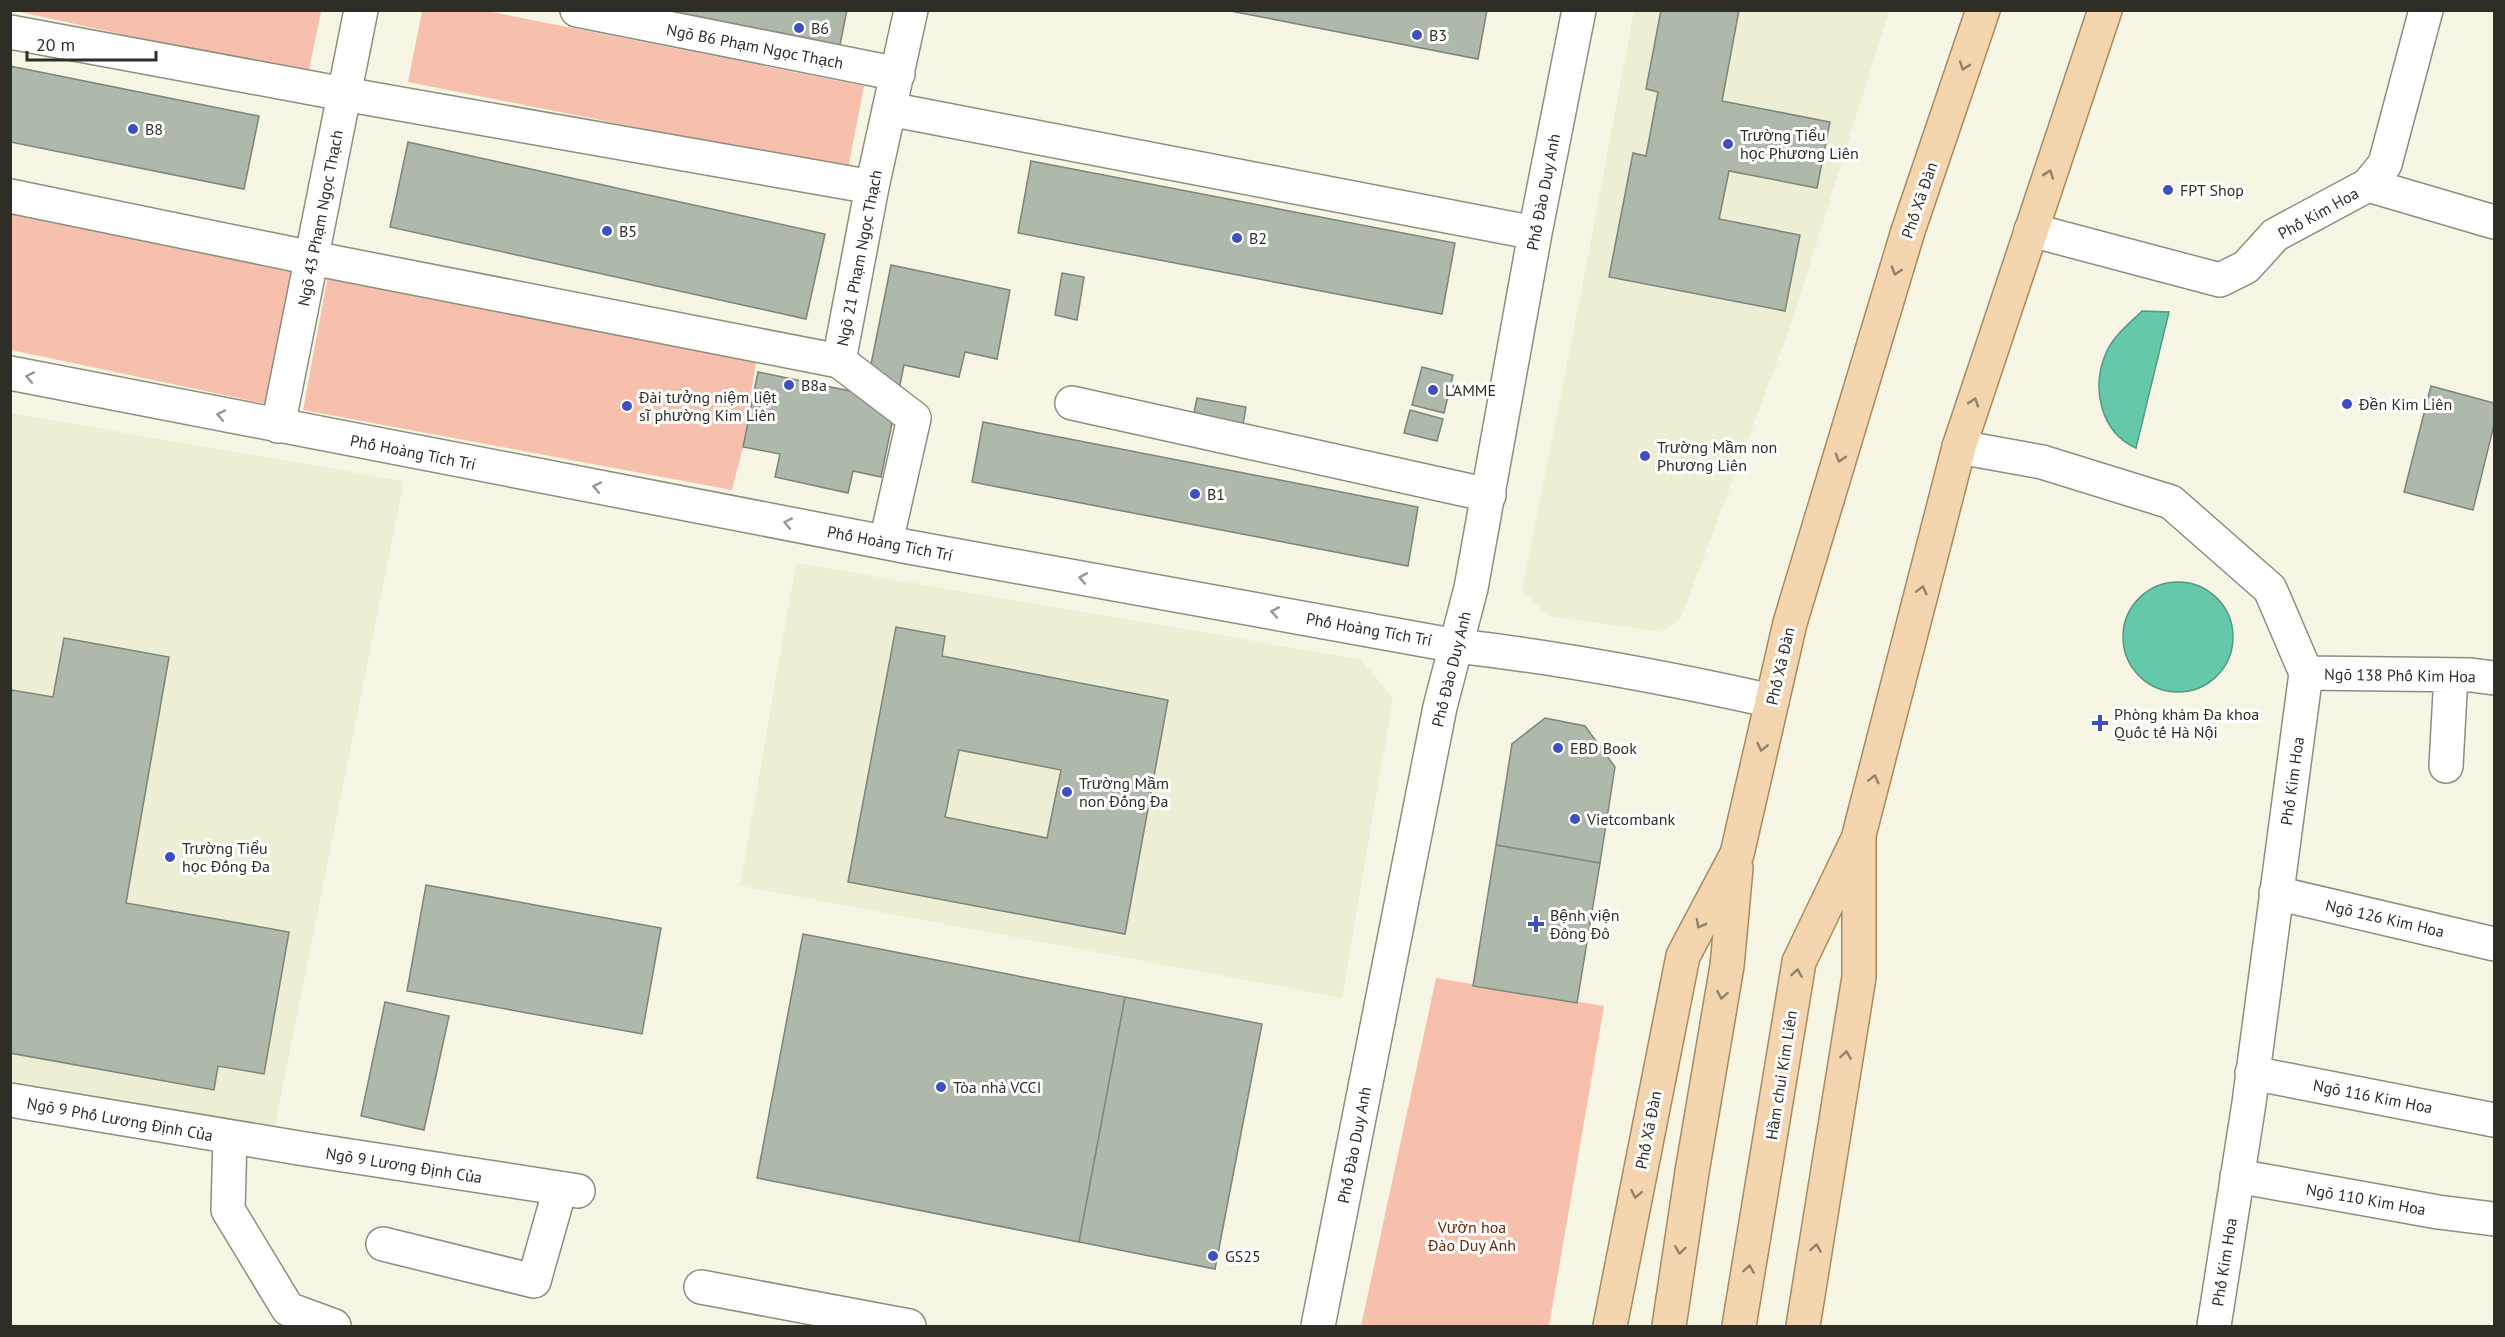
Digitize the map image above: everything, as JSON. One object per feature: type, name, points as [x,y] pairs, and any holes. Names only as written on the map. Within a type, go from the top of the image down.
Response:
[{"type":"main road","name":"Phố Xã Đàn","points":[[1610,1326],[1683,956],[1737,854],[1790,623],[1908,231],[1983,10]]},
{"type":"main road","points":[[1803,1326],[1859,977],[1859,836],[1959,447],[2105,10]]},
{"type":"main road","name":"Hầm chui Kim Liên","points":[[1739,1326],[1799,962],[1859,836]]},
{"type":"main road","points":[[1669,1326],[1727,966],[1737,854]]},
{"type":"street","name":"Ngõ 43 Phạm Ngọc Thạch","points":[[278,426],[361,10]]},
{"type":"street","name":"Ngõ B6 Phạm Ngọc Thạch","points":[[576,10],[898,74]]},
{"type":"street","name":"Ngõ 21 Phạm Ngọc Thạch","points":[[886,542],[914,418],[839,361],[872,187],[911,10]]},
{"type":"street","name":"Phố Đào Duy Anh","points":[[1318,1326],[1437,719],[1457,646],[1489,495],[1535,233],[1579,10]]},
{"type":"street","name":"Phố Kim Hoa","points":[[2031,230],[2220,280],[2246,267],[2275,235],[2368,185],[2385,164],[2426,10]]},
{"type":"street","points":[[10,32],[344,94],[872,187]]},
{"type":"street","points":[[890,109],[1535,233]]},
{"type":"street","points":[[2368,185],[2494,222]]},
{"type":"street","points":[[10,196],[312,258],[839,361]]},
{"type":"street","name":"Phố Hoàng Tích Trí","points":[[10,373],[886,542],[1457,646],[1533,656],[1704,686],[1772,701]]},
{"type":"street","points":[[1072,403],[1489,495]]},
{"type":"street","points":[[1959,447],[2042,462],[2171,502],[2270,589],[2306,673]]},
{"type":"street","name":"Phố Kim Hoa","points":[[2214,1326],[2253,1073],[2306,673]]},
{"type":"street","name":"Ngõ 138 Phố Kim Hoa","points":[[2306,673],[2451,675],[2494,678]]},
{"type":"street","points":[[2446,766],[2451,675]]},
{"type":"street","name":"Ngõ 126 Kim Hoa","points":[[2277,893],[2494,944]]},
{"type":"street","name":"Ngõ 116 Kim Hoa","points":[[2253,1073],[2494,1120]]},
{"type":"street","name":"Ngõ 9 Phố Lương Định Của","points":[[10,1100],[230,1137]]},
{"type":"street","points":[[230,1137],[228,1210],[288,1309],[334,1326]]},
{"type":"street","name":"Ngõ 9 Lương Định Của","points":[[230,1137],[569,1190],[534,1281],[383,1244]]},
{"type":"street","name":"Ngõ 110 Kim Hoa","points":[[2237,1176],[2438,1212],[2494,1219]]},
{"type":"street","points":[[701,1287],[909,1326]]},
{"type":"shaded area","points":[[1634,11],[1889,11],[1792,322],[1681,618],[1661,632],[1548,616],[1522,589]]},
{"type":"shaded area","points":[[2142,311],[2169,312],[2136,448],[2124,441],[2107,420],[2099,394],[2099,380],[2109,347],[2122,330]]},
{"type":"shaded area","name":"Trường Tiểu học Đống Đa","points":[[10,413],[404,481],[273,1135],[11,1088]]},
{"type":"shaded area","name":"Trường Mầm non Đống Đa","points":[[796,563],[1360,659],[1393,698],[1342,998],[740,886]]},
{"type":"shaded area","points":[[2178,582],[2199,586],[2217,598],[2229,616],[2233,637],[2229,658],[2217,676],[2199,688],[2178,692],[2157,688],[2139,676],[2127,658],[2123,637],[2127,616],[2139,598],[2157,586]]},
{"type":"green space","points":[[11,10],[313,10],[321,12],[308,75]]},
{"type":"green space","points":[[482,10],[864,86],[848,169],[408,82],[422,11]]},
{"type":"green space","points":[[11,212],[294,272],[267,404],[11,350]]},
{"type":"green space","points":[[328,275],[757,355],[743,447],[732,490],[303,410]]},
{"type":"green space","name":"Vườn hoa Đào Duy Anh","points":[[1436,978],[1604,1006],[1549,1326],[1361,1326]]},
{"type":"building","name":"B6","points":[[666,10],[847,10],[840,45]]},
{"type":"building","name":"B3","points":[[1225,10],[1487,10],[1478,59]]},
{"type":"building","points":[[1661,10],[1739,10],[1722,101],[1830,122],[1817,188],[1729,171],[1719,219],[1800,235],[1785,311],[1609,277],[1633,153],[1646,156],[1658,92],[1646,89]]},
{"type":"building","name":"B8","points":[[10,66],[259,116],[244,189],[10,142]]},
{"type":"building","name":"B5","points":[[408,142],[825,234],[806,319],[390,227]]},
{"type":"building","name":"B2","points":[[1031,161],[1455,243],[1442,314],[1018,233]]},
{"type":"building","name":"B8a","points":[[891,265],[1010,290],[997,359],[965,352],[959,377],[904,365],[881,477],[853,471],[848,493],[775,477],[780,454],[743,447],[758,372],[865,394]]},
{"type":"building","points":[[1062,273],[1084,277],[1077,320],[1055,315]]},
{"type":"building","name":"L'AMME","points":[[1422,367],[1453,375],[1444,413],[1412,405]]},
{"type":"building","points":[[2431,386],[2494,403],[2494,425],[2473,510],[2404,492]]},
{"type":"building","points":[[1197,398],[1246,407],[1241,436],[1191,427]]},
{"type":"building","points":[[1410,410],[1443,419],[1437,441],[1404,433]]},
{"type":"building","name":"B1","points":[[983,422],[1418,507],[1408,566],[972,482]]},
{"type":"building","points":[[896,627],[945,636],[942,656],[1168,700],[1125,934],[848,882]],"holes":[[[959,750],[1061,770],[1047,838],[945,817]]]},
{"type":"building","points":[[64,638],[169,657],[126,903],[289,932],[264,1074],[218,1066],[214,1090],[10,1053],[10,697],[12,690],[53,697]]},
{"type":"building","points":[[1545,718],[1585,726],[1615,767],[1600,863],[1496,845],[1512,744]]},
{"type":"building","name":"Bệnh viện Đông Đô","points":[[1496,845],[1600,863],[1577,1003],[1473,986]]},
{"type":"building","points":[[426,885],[661,928],[642,1034],[407,991]]},
{"type":"building","name":"Tòa nhà VCCI","points":[[803,934],[1125,997],[1079,1242],[757,1178]]},
{"type":"building","points":[[1125,997],[1262,1024],[1215,1269],[1079,1242]]},
{"type":"building","points":[[385,1002],[449,1016],[424,1130],[361,1116]]},
{"type":"place","name":"B6","points":[[799,28]]},
{"type":"place","name":"B3","points":[[1417,35]]},
{"type":"place","name":"B8","points":[[133,129]]},
{"type":"place","name":"Trường Tiểu học Phương Liên","points":[[1728,144]]},
{"type":"place","name":"FPT Shop","points":[[2168,190]]},
{"type":"place","name":"B5","points":[[607,231]]},
{"type":"place","name":"B2","points":[[1237,238]]},
{"type":"place","name":"B8a","points":[[789,385]]},
{"type":"place","name":"L'AMME","points":[[1433,390]]},
{"type":"place","name":"Đền Kim Liên","points":[[2347,404]]},
{"type":"place","name":"Đài tưởng niệm liệt sĩ phường Kim Liên","points":[[627,406]]},
{"type":"place","name":"Trường Mầm non Phương Liên","points":[[1645,456]]},
{"type":"place","name":"B1","points":[[1195,494]]},
{"type":"place","name":"Phòng khám Đa khoa Quốc tế Hà Nội","points":[[2100,723]]},
{"type":"place","name":"EBD Book","points":[[1558,748]]},
{"type":"place","name":"Trường Mầm non Đống Đa","points":[[1067,792]]},
{"type":"place","name":"Vietcombank","points":[[1575,819]]},
{"type":"place","name":"Trường Tiểu học Đống Đa","points":[[170,857]]},
{"type":"place","name":"Bệnh viện Đông Đô","points":[[1536,924]]},
{"type":"place","name":"Tòa nhà VCCI","points":[[941,1087]]},
{"type":"place","name":"GS25","points":[[1213,1256]]}]
